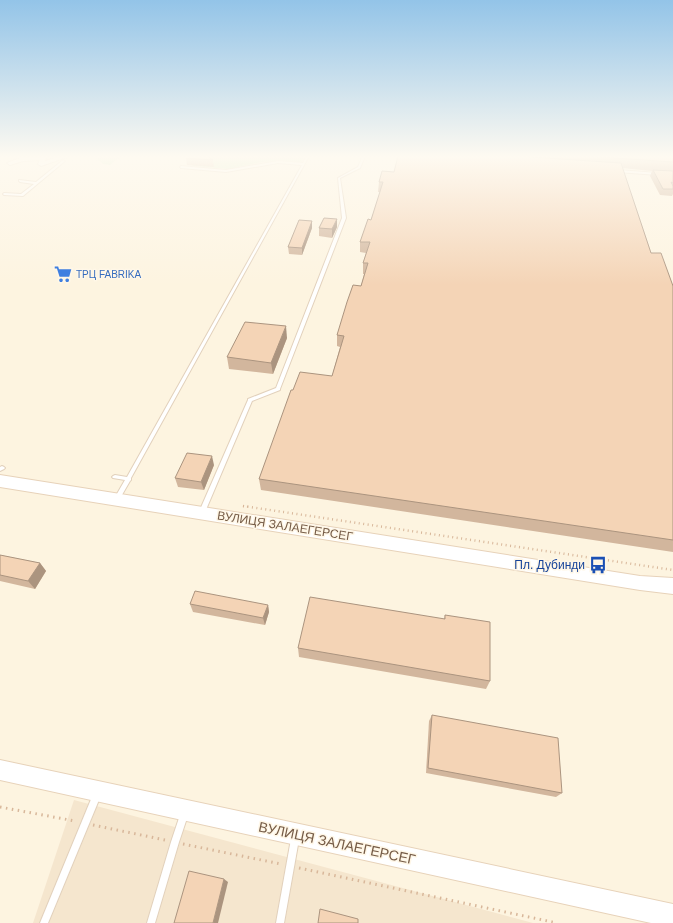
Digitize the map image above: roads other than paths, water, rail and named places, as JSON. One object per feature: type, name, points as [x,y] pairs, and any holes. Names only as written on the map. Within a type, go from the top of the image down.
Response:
[{"type":"main road","name":"ВУЛИЦЯ ЗАЛАЕГЕРСЕГ","points":[[1,473],[117,499],[640,583]]},
{"type":"main road","points":[[640,583],[673,586]]},
{"type":"main road","points":[[640,583],[673,594]]},
{"type":"main road","name":"ВУЛИЦЯ ЗАЛАЕГЕРСЕГ","points":[[0,770],[673,916]]},
{"type":"lane","points":[[117,499],[285,199]]},
{"type":"lane","points":[[202,512],[250,400],[278,389],[344,218],[342,199]]},
{"type":"lane","points":[[115,478],[129,479]]},
{"type":"lane","points":[[44,923],[99,791]]},
{"type":"lane","points":[[151,923],[186,810]]},
{"type":"lane","points":[[280,923],[296,834]]},
{"type":"place","name":"ТРЦ FABRIKA","points":[[63,274]]},
{"type":"place","name":"Пл. Дубинди","points":[[598,565]]}]
